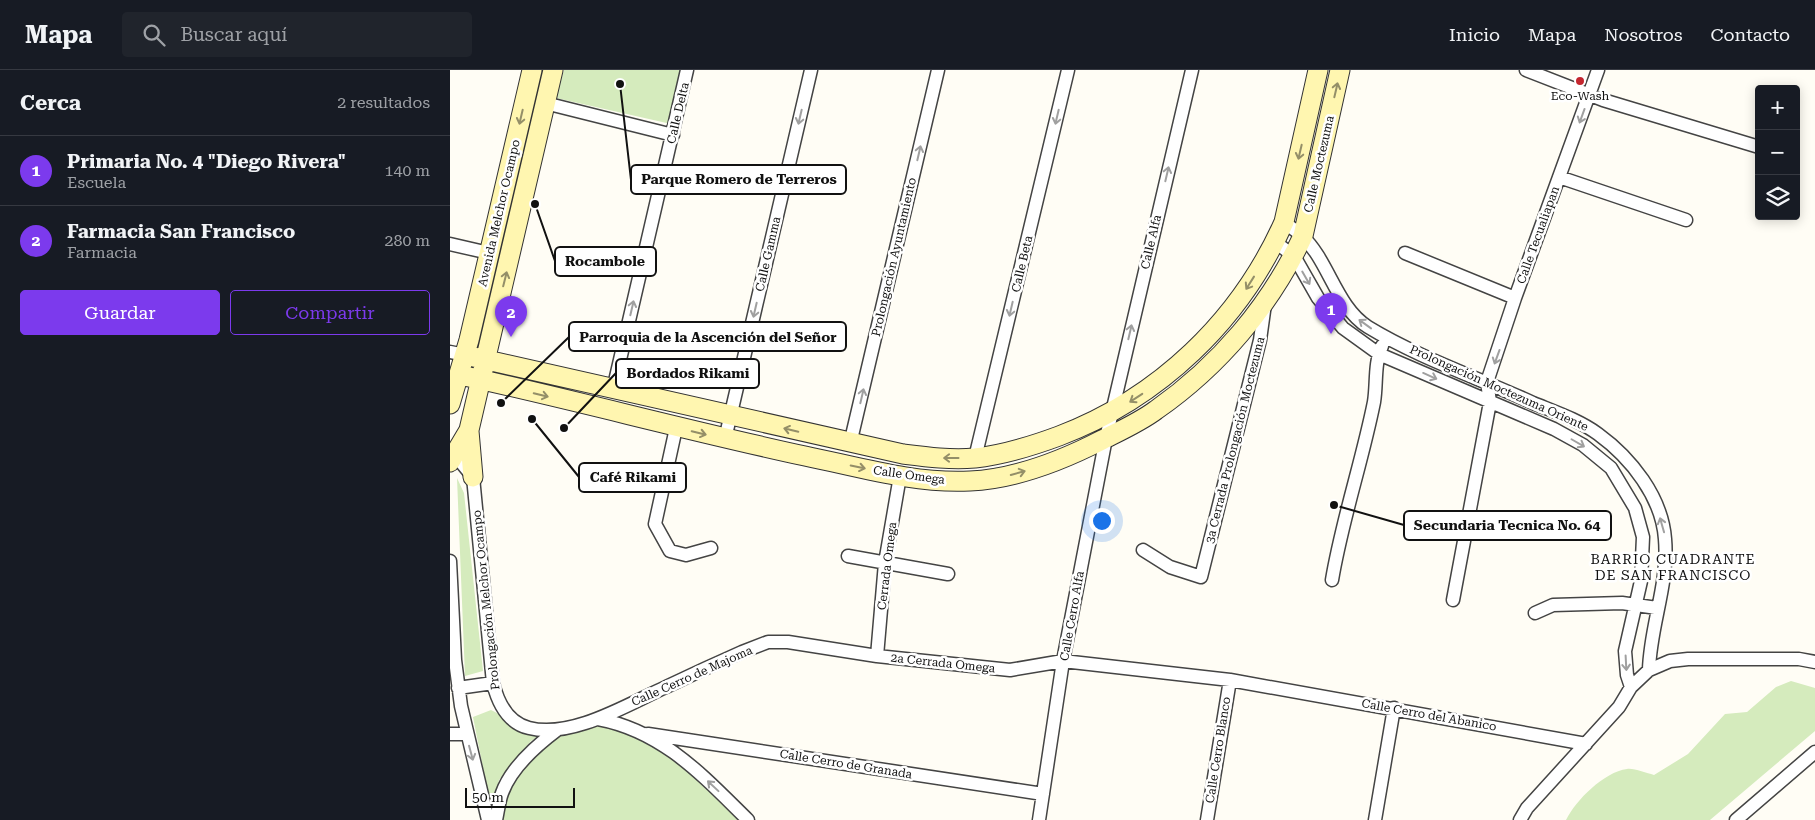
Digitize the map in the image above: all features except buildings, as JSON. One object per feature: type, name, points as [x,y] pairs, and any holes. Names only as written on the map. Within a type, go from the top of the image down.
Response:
[{"type":"street","name":"Avenida Melchor Ocampo","points":[[450,404],[457,354],[489,253],[532,70]]},
{"type":"street","name":"Avenida Melchor Ocampo","points":[[468,430],[553,70]]},
{"type":"street","name":"Calle Delta","points":[[613,390],[688,70]]},
{"type":"street","name":"Calle Gamma","points":[[725,439],[811,70]]},
{"type":"street","name":"Prolongación Ayuntamiento","points":[[850,444],[938,70]]},
{"type":"street","name":"Calle Beta","points":[[975,458],[1068,70]]},
{"type":"street","name":"Calle Alfa","points":[[1111,414],[1192,70]]},
{"type":"street","name":"Calle Moctezuma","points":[[1275,242],[1284,222],[1318,70]]},
{"type":"street","name":"Calle Moctezuma","points":[[1294,256],[1303,236],[1340,70]]},
{"type":"street","points":[[1526,70],[1589,94],[1755,146]]},
{"type":"street","name":"Calle Tecualiapan","points":[[1454,600],[1490,402],[1488,382],[1515,298],[1598,70]]},
{"type":"street","points":[[545,103],[673,135]]},
{"type":"street","points":[[1559,177],[1686,220]]},
{"type":"street","name":"Prolongación Moctezuma Oriente","points":[[1284,222],[1303,236],[1353,314],[1366,325],[1386,337],[1567,417],[1597,433],[1630,461],[1656,506],[1666,537],[1666,566],[1651,643],[1649,670]]},
{"type":"street","name":"Calle Omega","points":[[457,354],[850,444],[903,454],[946,459],[975,458],[1004,453],[1043,442],[1111,414],[1147,391],[1184,361],[1213,332],[1246,289],[1275,242]]},
{"type":"street","name":"Prolongación Moctezuma Oriente","points":[[1275,242],[1294,256],[1318,298],[1343,328],[1379,354],[1554,430],[1583,445],[1611,468],[1635,508],[1643,537],[1643,562],[1637,604],[1625,651],[1627,675],[1631,687]]},
{"type":"street","points":[[450,244],[489,253]]},
{"type":"street","points":[[1405,253],[1515,298]]},
{"type":"street","name":"Calle Omega","points":[[455,374],[676,428],[900,476],[944,482],[1004,477],[1050,464],[1106,438],[1154,412],[1196,381],[1229,348],[1265,302],[1294,256]]},
{"type":"street","name":"3a Cerrada Prolongación Moctezuma","points":[[1143,550],[1170,567],[1201,577],[1260,340],[1265,302]]},
{"type":"street","points":[[1332,580],[1338,543],[1374,401],[1379,354],[1386,337]]},
{"type":"street","name":"Calle Cerro Alfa","points":[[1039,820],[1064,660],[1111,414]]},
{"type":"street","points":[[676,428],[655,524],[670,551],[686,555],[711,548]]},
{"type":"street","points":[[468,430],[452,455],[473,477]]},
{"type":"street","points":[[468,430],[473,477]]},
{"type":"street","name":"Cerrada Omega","points":[[877,656],[885,563],[900,476]]},
{"type":"street","name":"Prolongación Melchor Ocampo","points":[[473,477],[493,683],[498,702],[510,718],[529,728],[557,730],[598,719],[618,723],[648,734],[683,758],[748,820]]},
{"type":"street","points":[[848,556],[948,574]]},
{"type":"street","points":[[450,560],[458,688],[466,734],[488,820]]},
{"type":"street","points":[[1643,562],[1666,566]]},
{"type":"street","points":[[1535,613],[1553,605],[1637,604],[1657,608]]},
{"type":"street","name":"Calle Cerro de Majoma","points":[[598,719],[695,673],[768,642],[788,642],[877,656]]},
{"type":"street","name":"2a Cerrada Omega","points":[[877,656],[1010,670]]},
{"type":"street","points":[[1520,820],[1527,808],[1619,707],[1631,687],[1649,670],[1670,661],[1688,659],[1799,659],[1815,662]]},
{"type":"street","name":"Calle Cerro del Abanico","points":[[1010,670],[1064,660],[1230,680],[1586,744]]},
{"type":"street","name":"Calle Cerro Blanco","points":[[1207,820],[1230,680]]},
{"type":"street","points":[[458,688],[493,683]]},
{"type":"street","points":[[1375,820],[1394,708]]},
{"type":"street","points":[[496,820],[503,791],[519,766],[534,747],[557,730]]},
{"type":"street","points":[[450,734],[466,734]]},
{"type":"street","name":"Calle Cerro de Granada","points":[[648,734],[1043,794]]},
{"type":"street","points":[[1736,820],[1815,752]]},
{"type":"green space","points":[[538,70],[547,70],[481,351],[472,347]]},
{"type":"green space","points":[[564,70],[683,70],[671,124],[556,98]]},
{"type":"green space","points":[[457,478],[464,493],[483,671],[465,676]]},
{"type":"green space","points":[[1791,681],[1815,688],[1815,731],[1710,820],[1566,820],[1584,796],[1609,775],[1630,769],[1654,775],[1688,754],[1725,714],[1747,712],[1776,687]]},
{"type":"green space","points":[[491,710],[541,735],[531,741],[499,780],[492,813],[473,717]]},
{"type":"green space","points":[[611,725],[647,739],[699,775],[745,820],[502,820],[509,789],[521,771],[551,740],[577,729]]},
{"type":"place","name":"Eco-Wash","points":[[1580,81]]},
{"type":"place","name":"Parque Romero de Terreros","points":[[620,84]]},
{"type":"place","name":"Rocambole","points":[[535,204]]},
{"type":"place","name":"Primaria No. 4 \"Diego Rivera\"","points":[[1331,334]]},
{"type":"place","name":"Farmacia San Francisco","points":[[511,337]]},
{"type":"place","name":"Parroquia de la Ascención del Señor","points":[[501,403]]},
{"type":"place","name":"Café Rikami","points":[[532,419]]},
{"type":"place","name":"Bordados Rikami","points":[[564,428]]},
{"type":"place","name":"Secundaria Tecnica No. 64","points":[[1334,505]]},
{"type":"district","name":"BARRIO CUADRANTE DE SAN FRANCISCO","points":[[1673,568]]}]
